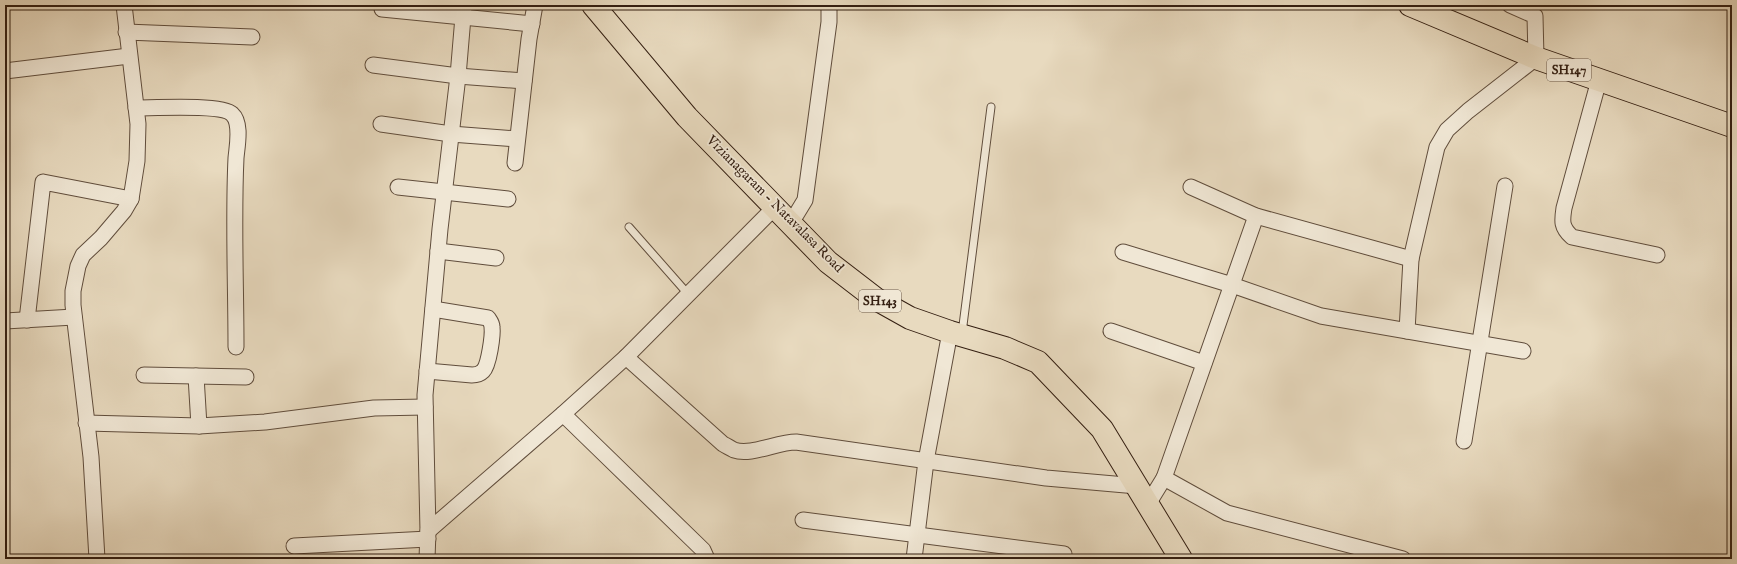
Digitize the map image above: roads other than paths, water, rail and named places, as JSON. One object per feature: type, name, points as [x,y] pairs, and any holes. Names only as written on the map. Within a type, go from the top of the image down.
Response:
[{"type":"main road","name":"Vizianagaram - Natavalasa Road","points":[[592,5],[688,117],[828,262],[876,299],[910,318],[956,334],[1005,348],[1038,362],[1102,429],[1142,495],[1174,554]]},
{"type":"main road","name":"SH147","points":[[1410,5],[1536,58],[1732,126]]},
{"type":"street","points":[[97,559],[95,503],[74,317],[73,291],[78,266],[83,255],[101,238],[124,211],[131,199],[137,161],[138,124],[124,5]]},
{"type":"street","points":[[515,163],[524,81],[535,5]]},
{"type":"street","points":[[791,223],[805,200],[830,5]]},
{"type":"street","points":[[1407,331],[1411,260],[1436,147],[1447,130],[1468,111],[1536,58],[1538,11],[1510,5]]},
{"type":"street","points":[[382,9],[463,11],[532,24]]},
{"type":"street","points":[[427,559],[428,535],[425,407],[427,371],[444,193],[458,76],[463,11]]},
{"type":"street","points":[[126,32],[252,38]]},
{"type":"street","points":[[5,71],[129,56]]},
{"type":"street","points":[[373,65],[458,76],[524,81]]},
{"type":"street","points":[[1599,80],[1564,208],[1563,224],[1565,230],[1572,237],[1657,255]]},
{"type":"street","points":[[136,108],[225,110],[232,113],[236,118],[238,128],[235,174],[236,347]]},
{"type":"street","points":[[381,124],[451,134],[518,139]]},
{"type":"street","points":[[27,320],[43,182],[131,199]]},
{"type":"street","points":[[1464,441],[1505,186]]},
{"type":"street","points":[[398,187],[508,199]]},
{"type":"street","points":[[1191,187],[1256,216],[1411,260]]},
{"type":"street","points":[[294,546],[428,535],[626,357],[775,207]]},
{"type":"street","points":[[626,357],[723,444],[735,450],[763,448],[782,442],[796,442],[1046,478],[1142,495],[1164,478],[1256,216]]},
{"type":"street","points":[[438,251],[496,258]]},
{"type":"street","points":[[1123,252],[1232,285],[1321,316],[1522,351]]},
{"type":"street","points":[[427,371],[472,375],[483,372],[486,366],[491,337],[491,322],[488,318],[433,309]]},
{"type":"street","points":[[5,321],[74,317]]},
{"type":"street","points":[[1111,331],[1204,362]]},
{"type":"street","points":[[914,559],[926,461],[956,334]]},
{"type":"street","points":[[144,375],[246,377]]},
{"type":"street","points":[[196,376],[199,426]]},
{"type":"street","points":[[86,422],[199,426],[265,422],[374,408],[425,407]]},
{"type":"street","points":[[564,414],[703,550],[707,559]]},
{"type":"street","points":[[1164,478],[1227,514],[1403,559]]},
{"type":"street","points":[[803,520],[1064,554]]},
{"type":"lane","points":[[956,334],[991,107]]},
{"type":"lane","points":[[629,227],[688,294]]}]
